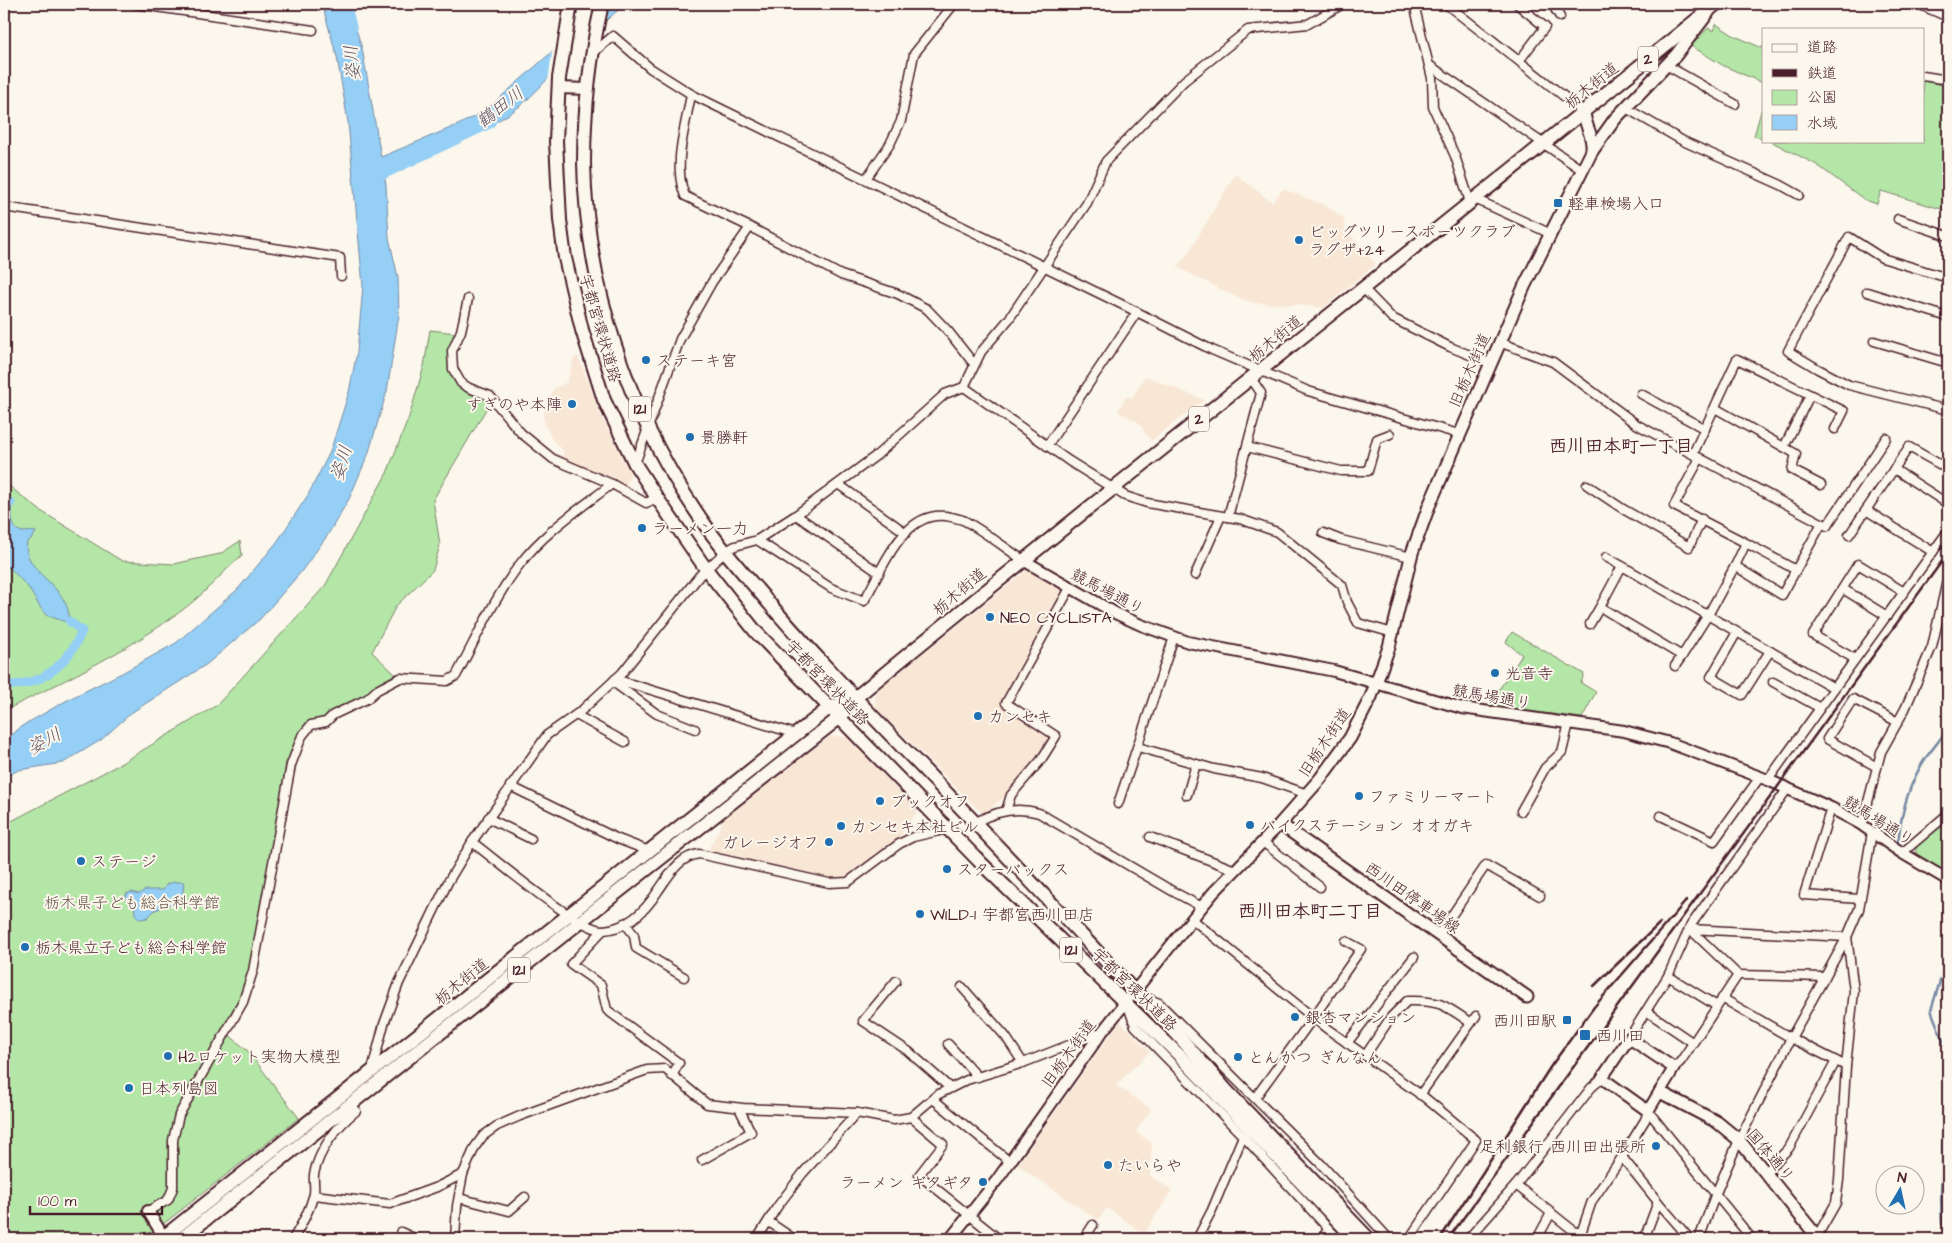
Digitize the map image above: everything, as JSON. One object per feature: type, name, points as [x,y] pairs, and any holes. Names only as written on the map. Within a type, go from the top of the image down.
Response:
[{"type":"main road","name":"宇都宮環状道路","points":[[571,4],[559,83],[557,175],[565,258],[572,292],[594,372],[604,400],[635,464],[706,569],[756,632],[988,870],[1315,1189],[1369,1239]]},
{"type":"main road","name":"宇都宮環状道路","points":[[602,4],[588,89],[584,162],[594,254],[609,322],[622,364],[648,428],[667,465],[690,503],[726,552],[781,618],[1177,1034],[1315,1189],[1356,1239]]},
{"type":"main road","name":"旧栃木街道","points":[[1280,824],[1307,794],[1350,738],[1365,710],[1377,683],[1393,633],[1411,557],[1420,529],[1499,342],[1549,234],[1593,146],[1666,65],[1713,4]]},
{"type":"main road","name":"栃木街道","points":[[163,1239],[371,1074],[839,718],[856,698],[1023,560],[1584,112],[1713,4]]},
{"type":"main road","points":[[1593,146],[1613,115],[1660,66],[1666,65]]},
{"type":"main road","points":[[1584,112],[1593,146]]},
{"type":"main road","points":[[1565,126],[1578,127],[1588,134],[1593,146]]},
{"type":"main road","name":"栃木街道","points":[[182,1239],[575,918],[649,852],[796,734],[829,708],[856,698]]},
{"type":"main road","name":"西川田停車場線","points":[[1280,824],[1527,997]]},
{"type":"main road","name":"国体通り","points":[[1660,1092],[1716,1122],[1739,1140],[1817,1238]]},
{"type":"street","points":[[135,4],[313,30]]},
{"type":"street","points":[[866,179],[890,144],[901,121],[914,54],[954,4]]},
{"type":"street","points":[[371,1074],[384,1024],[399,983],[448,882],[488,818],[547,735],[576,715],[614,680],[706,569],[726,552],[735,546],[756,540],[796,515],[877,455],[945,394],[964,387],[981,352],[1009,319],[1087,203],[1106,161],[1184,81],[1248,30],[1308,24],[1343,4]]},
{"type":"street","points":[[1414,4],[1429,65],[1433,107],[1473,201],[1549,234]]},
{"type":"street","points":[[1446,4],[1584,112]]},
{"type":"street","points":[[1517,4],[1545,27],[1518,61]]},
{"type":"street","points":[[1552,4],[1560,17]]},
{"type":"street","points":[[1918,4],[1948,17]]},
{"type":"street","points":[[593,54],[613,36],[650,68],[691,94],[1137,312],[1256,374],[1308,391],[1459,434]]},
{"type":"street","points":[[1429,65],[1582,170]]},
{"type":"street","points":[[1666,65],[1735,104]]},
{"type":"street","points":[[1924,76],[1948,80]]},
{"type":"street","points":[[559,83],[588,89]]},
{"type":"street","points":[[691,94],[679,165],[684,196],[841,275],[898,294],[927,309],[948,331],[974,364]]},
{"type":"street","points":[[1626,108],[1683,141],[1799,195]]},
{"type":"street","points":[[4,208],[340,258],[341,276]]},
{"type":"street","points":[[1898,219],[1948,236]]},
{"type":"street","points":[[635,464],[684,331],[712,282],[750,228]]},
{"type":"street","points":[[1948,278],[1882,258],[1849,237],[1788,351],[1849,385],[1948,410]]},
{"type":"street","points":[[1363,288],[1392,318],[1450,347],[1490,364]]},
{"type":"street","points":[[1867,292],[1948,317]]},
{"type":"street","points":[[468,299],[462,331],[452,352],[453,369],[457,377],[469,388],[490,396],[521,433],[552,458],[612,484],[646,503],[657,498]]},
{"type":"street","points":[[1047,446],[1137,312]]},
{"type":"street","points":[[1874,341],[1948,363]]},
{"type":"street","points":[[1499,342],[1553,362],[1636,424],[1827,526],[1886,438]]},
{"type":"street","points":[[1796,570],[1674,506],[1696,456],[1705,429],[1737,359],[1844,411],[1835,429]]},
{"type":"street","points":[[1195,575],[1225,516],[1247,448],[1261,393],[1256,374]]},
{"type":"street","points":[[964,387],[1047,446],[1125,496],[1147,503],[1240,519],[1277,532],[1342,585],[1347,602],[1358,623],[1393,633]]},
{"type":"street","points":[[1642,394],[1705,429]]},
{"type":"street","points":[[1784,447],[1810,394]]},
{"type":"street","points":[[1715,408],[1796,454],[1792,470],[1821,485]]},
{"type":"street","points":[[1247,448],[1341,471],[1368,472],[1377,439],[1390,434]]},
{"type":"street","points":[[1849,535],[1909,447],[1948,469]]},
{"type":"street","points":[[1894,469],[1948,504]]},
{"type":"street","points":[[163,1239],[148,1211],[168,1200],[173,1188],[173,1140],[179,1115],[243,1002],[253,971],[291,765],[302,736],[310,725],[326,722],[333,715],[367,699],[377,690],[400,678],[447,681],[456,676],[498,598],[520,563],[556,527],[612,484]]},
{"type":"street","points":[[838,484],[906,533]]},
{"type":"street","points":[[1586,484],[1623,509],[1688,547],[1702,519]]},
{"type":"street","points":[[1866,510],[1933,552]]},
{"type":"street","points":[[756,540],[831,588],[864,601],[878,572],[899,539],[921,520],[939,514],[964,520],[1023,560]]},
{"type":"street","points":[[796,515],[878,572]]},
{"type":"street","points":[[1735,566],[1782,595],[1822,523]]},
{"type":"street","points":[[1661,816],[1714,841],[1820,708],[1948,531]]},
{"type":"street","points":[[1323,533],[1341,540],[1411,557]]},
{"type":"street","points":[[1675,666],[1708,614],[1746,543]]},
{"type":"street","points":[[1606,557],[1834,688]]},
{"type":"street","name":"競馬場通り","points":[[1023,560],[1117,614],[1174,637],[1214,648],[1334,671],[1462,708],[1645,735],[1670,743],[1764,778],[1831,808],[1862,825],[1902,853],[1948,880]]},
{"type":"street","points":[[1855,659],[1813,635],[1858,564],[1904,592]]},
{"type":"street","points":[[1590,624],[1622,566]]},
{"type":"street","points":[[1862,825],[1881,752],[1898,722],[1932,647],[1948,576]]},
{"type":"street","points":[[1006,811],[1011,795],[1041,760],[1056,736],[1006,703],[1070,588]]},
{"type":"street","points":[[1842,589],[1887,616]]},
{"type":"street","points":[[1600,606],[1682,656]]},
{"type":"street","points":[[1737,632],[1711,678],[1742,695],[1770,651]]},
{"type":"street","points":[[1118,804],[1174,637]]},
{"type":"street","points":[[614,680],[657,714],[695,729]]},
{"type":"street","points":[[614,680],[796,734]]},
{"type":"street","points":[[1773,682],[1820,708]]},
{"type":"street","points":[[1877,767],[1827,739],[1853,699],[1898,722]]},
{"type":"street","points":[[576,715],[625,742]]},
{"type":"street","points":[[1521,811],[1544,768],[1562,752],[1569,723]]},
{"type":"street","points":[[1138,747],[1196,764],[1262,778],[1307,794]]},
{"type":"street","points":[[1187,795],[1196,764]]},
{"type":"street","points":[[510,786],[618,839],[649,852]]},
{"type":"street","points":[[1468,1239],[1516,1185],[1591,1088],[1602,1078],[1668,976],[1690,929],[1788,788]]},
{"type":"street","points":[[1831,808],[1804,895],[1860,899]]},
{"type":"street","points":[[976,822],[994,813],[1020,809],[1047,816],[1202,907]]},
{"type":"street","points":[[1902,853],[1948,814]]},
{"type":"street","points":[[488,818],[531,839]]},
{"type":"street","name":"旧栃木街道","points":[[950,1239],[1010,1162],[1102,1032],[1202,907],[1280,824]]},
{"type":"street","points":[[672,1076],[679,1063],[607,1010],[600,985],[571,964],[603,930],[625,924],[648,906],[672,870],[684,859],[692,855],[699,854],[829,883],[840,883],[854,879],[899,844],[913,838],[948,829]]},
{"type":"street","points":[[1699,1239],[1739,1140],[1859,909],[1872,832]]},
{"type":"street","points":[[1150,837],[1235,870]]},
{"type":"street","points":[[472,842],[558,909],[603,930]]},
{"type":"street","points":[[1263,842],[1320,887]]},
{"type":"street","points":[[1438,934],[1486,865],[1540,896]]},
{"type":"street","points":[[1192,919],[1313,1018],[1420,1094],[1476,1140],[1409,1239]]},
{"type":"street","points":[[625,924],[634,935],[636,948],[684,977]]},
{"type":"street","points":[[1690,929],[1846,937]]},
{"type":"street","points":[[1690,929],[1738,975],[1824,977]]},
{"type":"street","points":[[1817,1238],[1836,1203],[1839,1180],[1846,1066],[1854,992],[1846,937]]},
{"type":"street","points":[[1255,1098],[1361,949],[1346,941]]},
{"type":"street","points":[[1347,1043],[1414,957]]},
{"type":"street","points":[[1516,1185],[1580,1236],[1592,1201],[1645,1120],[1648,1111],[1674,1068],[1681,1061],[1738,975]]},
{"type":"street","points":[[1668,976],[1717,1006]]},
{"type":"street","points":[[896,982],[863,1021],[908,1051],[950,1088]]},
{"type":"street","points":[[962,987],[1006,1037],[1023,1063]]},
{"type":"street","points":[[1135,992],[1158,1003],[1321,1164],[1389,1239]]},
{"type":"street","points":[[1722,998],[1791,1038],[1846,1066]]},
{"type":"street","points":[[1365,1056],[1391,1017],[1407,1001],[1425,1000],[1444,1005],[1473,1020],[1420,1094]]},
{"type":"street","points":[[1126,1003],[1135,1026],[1243,1136],[1338,1239]]},
{"type":"street","points":[[1646,1011],[1692,1042]]},
{"type":"street","points":[[455,1239],[463,1174],[475,1147],[483,1136],[497,1126],[647,1070],[664,1069],[707,1104],[739,1108],[857,1113],[894,1120],[911,1116],[932,1099],[950,1088],[1023,1063],[1102,1032]]},
{"type":"street","points":[[1629,1038],[1674,1068]]},
{"type":"street","points":[[948,1044],[978,1077]]},
{"type":"street","points":[[1765,1173],[1789,1148],[1836,1062]]},
{"type":"street","points":[[1602,1078],[1648,1111],[1752,1239]]},
{"type":"street","points":[[932,1099],[1010,1162]]},
{"type":"street","points":[[702,1160],[751,1132],[739,1108]]},
{"type":"street","points":[[293,1239],[314,1195],[314,1176],[320,1156],[342,1122],[356,1111]]},
{"type":"street","points":[[757,1239],[777,1207],[803,1173],[857,1113]]},
{"type":"street","points":[[911,1116],[943,1144],[919,1175],[999,1239]]},
{"type":"street","points":[[1197,1239],[1212,1210],[1243,1136]]},
{"type":"street","points":[[1622,1157],[1690,1239]]},
{"type":"street","points":[[314,1195],[390,1204],[437,1187],[463,1174]]},
{"type":"street","points":[[459,1198],[510,1211],[525,1197]]},
{"type":"street","points":[[1644,1239],[1658,1202]]},
{"type":"street","points":[[1537,1239],[1551,1213]]},
{"type":"street","points":[[769,1222],[794,1239]]},
{"type":"street","points":[[1084,1239],[1093,1226]]},
{"type":"street","points":[[1321,1239],[1329,1229]]},
{"type":"street","points":[[401,1232],[416,1239]]},
{"type":"shaded area","points":[[1235,174],[1272,202],[1283,189],[1325,205],[1344,218],[1345,229],[1376,264],[1323,308],[1253,303],[1234,296],[1177,267],[1187,255]]},
{"type":"shaded area","points":[[578,356],[602,418],[631,473],[626,486],[561,459],[564,452],[551,438],[543,418],[546,405],[554,389],[567,382],[574,358]]},
{"type":"shaded area","points":[[1145,376],[1204,400],[1151,441],[1138,422],[1118,412],[1126,396],[1132,398]]},
{"type":"shaded area","points":[[1028,569],[1066,591],[1002,703],[1052,735],[1052,740],[1015,789],[983,814],[875,707],[876,691]]},
{"type":"shaded area","points":[[830,736],[848,737],[918,811],[897,841],[850,879],[827,879],[707,852],[728,812]]},
{"type":"shaded area","points":[[1120,1021],[1150,1052],[1116,1085],[1151,1109],[1136,1132],[1152,1143],[1150,1176],[1172,1190],[1144,1234],[1107,1208],[1098,1220],[1017,1165]]},
{"type":"green space","points":[[1716,24],[1733,35],[1762,48],[1762,83],[1724,66],[1691,46],[1708,28],[1714,31]]},
{"type":"green space","points":[[1924,81],[1948,86],[1948,211],[1881,191],[1877,204],[1865,200],[1817,165],[1772,142],[1924,142]]},
{"type":"green space","points":[[1762,108],[1762,139],[1754,136]]},
{"type":"green space","name":"栃木県子ども総合科学館","points":[[430,330],[456,333],[449,351],[458,384],[492,399],[433,500],[440,545],[433,570],[396,606],[372,652],[395,674],[372,689],[365,698],[323,720],[308,721],[297,738],[286,763],[269,870],[249,971],[238,1000],[222,1029],[248,1051],[299,1118],[144,1239],[4,1239],[4,825],[120,764],[217,705],[325,586],[387,473],[409,417],[424,366]]},
{"type":"green space","points":[[4,482],[41,511],[122,561],[174,564],[220,554],[240,541],[242,555],[196,599],[168,621],[99,662],[4,711]]},
{"type":"green space","points":[[1512,632],[1584,674],[1581,683],[1596,692],[1582,718],[1488,706],[1522,655],[1506,642]]},
{"type":"green space","points":[[1948,821],[1948,873],[1916,854],[1916,847]]},
{"type":"water","points":[[322,4],[341,4],[355,26],[362,48],[381,157],[460,124],[485,111],[606,4],[625,4],[580,44],[530,97],[510,113],[499,120],[470,132],[410,153],[383,169],[386,185],[389,238],[398,277],[399,315],[387,391],[368,455],[349,499],[327,536],[301,572],[260,619],[207,664],[131,713],[101,740],[63,763],[19,770],[4,777],[4,742],[22,726],[176,643],[238,589],[277,542],[308,495],[330,452],[349,392],[357,352],[363,286],[348,122],[337,57]]},
{"type":"water","points":[[11,503],[12,521],[15,528],[23,532],[36,532],[27,542],[27,552],[31,562],[38,571],[63,598],[68,609],[69,621],[66,622],[46,615],[28,587],[10,568],[4,565],[4,541]]},
{"type":"water","points":[[184,882],[182,900],[155,910],[147,918],[139,919],[135,914],[134,905],[126,900],[126,894],[131,892],[139,894],[145,890],[163,890],[167,884]]},
{"type":"pier","points":[[602,4],[610,4],[606,24],[548,81],[553,46]]},
{"type":"waterway","name":"姿川","points":[[343,4],[349,29]]},
{"type":"waterway","name":"鶴田川","points":[[364,180],[488,121]]},
{"type":"waterway","points":[[4,498],[11,503]]},
{"type":"waterway","points":[[4,685],[18,685],[30,682],[52,671],[61,663],[69,654],[82,631],[69,621]]},
{"type":"waterway","points":[[1898,843],[1903,810],[1914,779],[1925,759],[1948,728]]},
{"type":"waterway","points":[[1947,1051],[1931,1010],[1948,956]]},
{"type":"waterway","points":[[1944,1105],[1941,1195],[1942,1223],[1948,1233]]},
{"type":"railway","points":[[1448,1239],[1948,553]]},
{"type":"railway","points":[[1440,1239],[1551,1066],[1594,1007],[1686,901]]},
{"type":"railway","points":[[1594,986],[1660,923]]},
{"type":"place","name":"軽車検場入口","points":[[1558,203]]},
{"type":"place","name":"ビッグツリースポーツクラブ ラグザ+24","points":[[1299,240]]},
{"type":"place","name":"ステーキ宮","points":[[646,360]]},
{"type":"place","name":"すぎのや本陣","points":[[572,404]]},
{"type":"place","name":"景勝軒","points":[[690,437]]},
{"type":"place","name":"ラーメン一力","points":[[642,528]]},
{"type":"place","name":"NEO CYCLISTA","points":[[990,617]]},
{"type":"place","name":"光音寺","points":[[1495,673]]},
{"type":"place","name":"カンセキ","points":[[978,716]]},
{"type":"place","name":"ファミリーマート","points":[[1359,796]]},
{"type":"place","name":"ブックオフ","points":[[880,801]]},
{"type":"place","name":"バイクステーション オオガキ","points":[[1250,825]]},
{"type":"place","name":"カンセキ本社ビル","points":[[841,826]]},
{"type":"place","name":"ガレージオフ","points":[[829,842]]},
{"type":"place","name":"ステージ","points":[[81,861]]},
{"type":"place","name":"スターバックス","points":[[947,869]]},
{"type":"place","name":"WILD-1 宇都宮西川田店","points":[[920,914]]},
{"type":"place","name":"栃木県立子ども総合科学館","points":[[25,947]]},
{"type":"place","name":"銀杏マンション","points":[[1295,1017]]},
{"type":"place","name":"西川田駅","points":[[1567,1020]]},
{"type":"place","name":"西川田","points":[[1585,1035]]},
{"type":"place","name":"H2ロケット実物大模型","points":[[168,1056]]},
{"type":"place","name":"とんかつ ぎんなん","points":[[1238,1057]]},
{"type":"place","name":"日本列島図","points":[[129,1088]]},
{"type":"place","name":"足利銀行 西川田出張所","points":[[1656,1146]]},
{"type":"place","name":"たいらや","points":[[1108,1165]]},
{"type":"place","name":"ラーメン ギタギタ","points":[[983,1182]]},
{"type":"district","name":"西川田本町一丁目","points":[[1621,446]]},
{"type":"district","name":"西川田本町二丁目","points":[[1310,911]]}]
